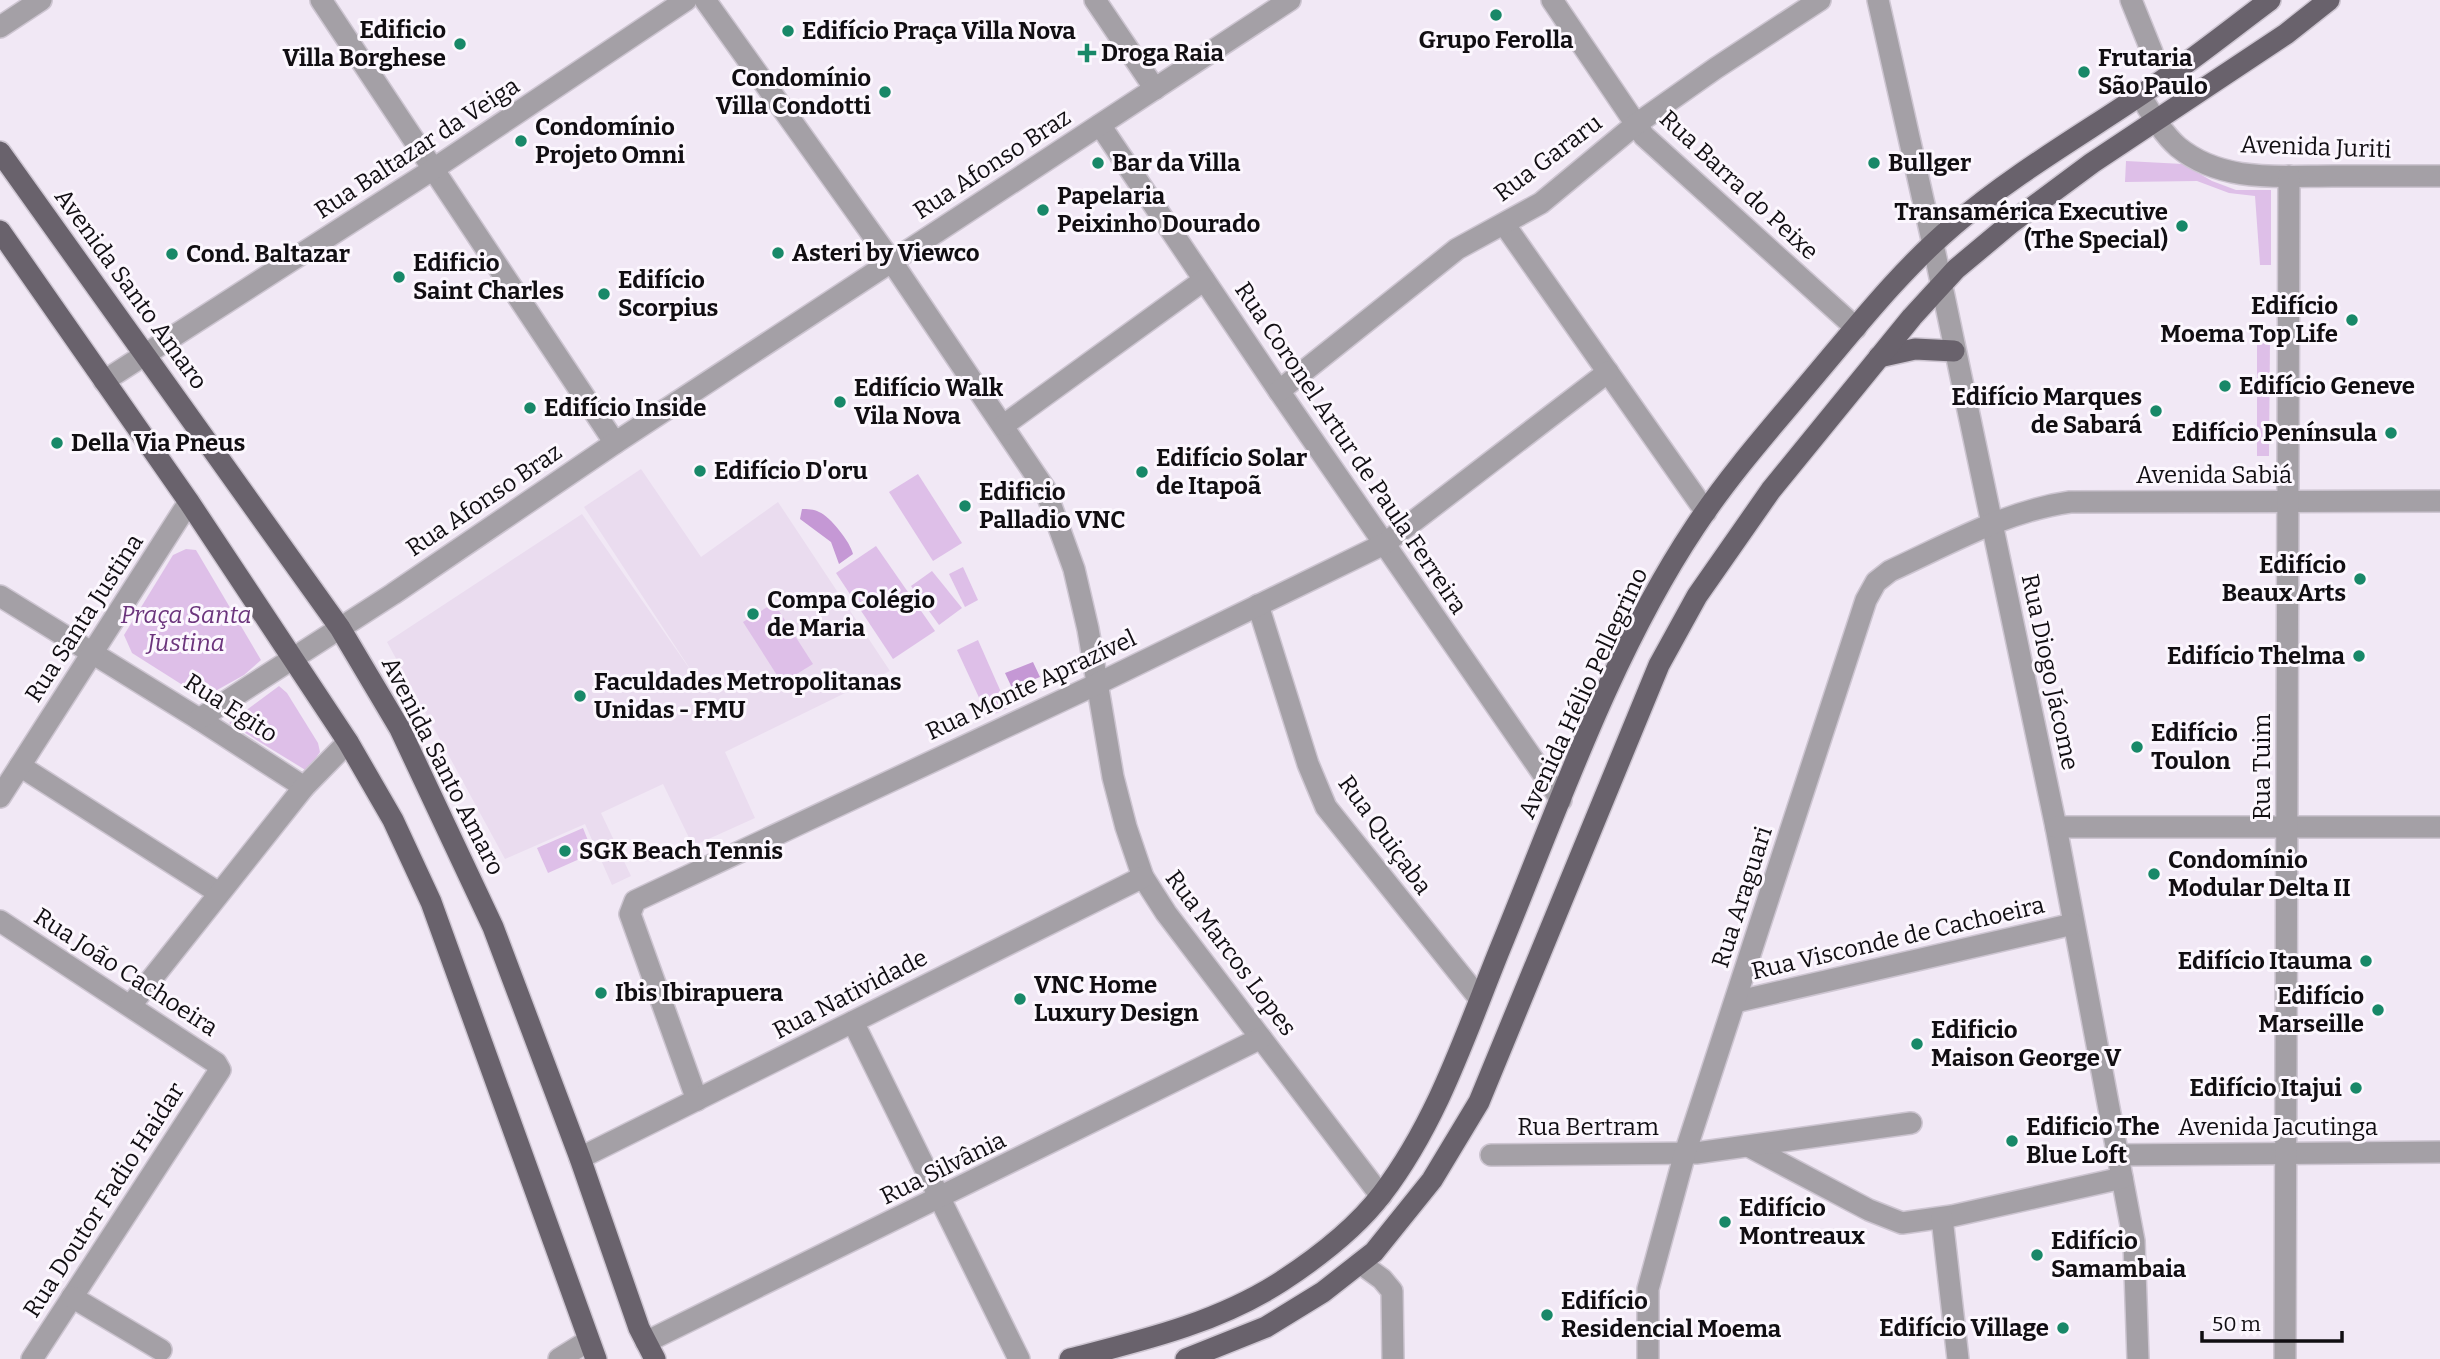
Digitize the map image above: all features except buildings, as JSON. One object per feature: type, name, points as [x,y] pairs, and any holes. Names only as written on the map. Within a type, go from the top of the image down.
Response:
[{"type":"main road","name":"Avenida Hélio Pellegrino","points":[[1070,1359],[1174,1332],[1245,1303],[1285,1279],[1343,1233],[1381,1196],[1434,1111],[1561,800],[1640,621],[1706,512],[1750,453],[1856,328],[1933,244],[1956,223],[2140,95],[2270,0]]},
{"type":"main road","points":[[1186,1359],[1266,1327],[1323,1292],[1374,1252],[1432,1180],[1479,1102],[1659,665],[1697,596],[1771,490],[1880,357],[1940,286],[2011,223],[2286,34],[2329,0]]},
{"type":"main road","name":"Avenida Santo Amaro","points":[[0,152],[340,628],[400,729],[469,870],[651,1351]]},
{"type":"main road","points":[[0,232],[189,502],[348,742],[393,820],[431,902],[516,1132],[592,1350]]},
{"type":"main road","points":[[1880,357],[1915,349],[1954,351]]},
{"type":"street","points":[[0,27],[41,0]]},
{"type":"street","points":[[321,0],[615,443]]},
{"type":"street","name":"Rua Baltazar da Veiga","points":[[104,381],[147,356],[435,168],[686,0]]},
{"type":"street","name":"Rua Marcos Lopes","points":[[705,0],[892,262],[1045,489],[1074,569],[1112,777],[1143,877],[1381,1196]]},
{"type":"street","points":[[1095,0],[1155,89]]},
{"type":"street","name":"Rua Afonso Braz","points":[[199,719],[1290,0]]},
{"type":"street","name":"Rua Barra do Peixe","points":[[1552,0],[1635,125],[1856,328]]},
{"type":"street","name":"Rua Gararu","points":[[1279,391],[1457,249],[1541,203],[1635,125],[1820,0]]},
{"type":"street","name":"Rua Diogo Jácome","points":[[1878,0],[1933,244],[2056,827],[2134,1241],[2138,1359]]},
{"type":"street","points":[[2131,0],[2152,52]]},
{"type":"street","name":"Avenida Juriti","points":[[2140,95],[2156,121],[2179,148],[2217,168],[2258,177],[2440,176]]},
{"type":"street","name":"Rua Coronel Artur de Paula Ferreira","points":[[1100,125],[1279,391],[1561,800]]},
{"type":"street","name":"Rua Tuim","points":[[2285,1359],[2289,176]]},
{"type":"street","points":[[1504,224],[1706,512]]},
{"type":"street","points":[[1004,425],[1204,280]]},
{"type":"street","name":"Rua Monte Aprazível","points":[[697,1100],[630,914],[635,901],[1097,684],[1384,544],[1608,372]]},
{"type":"street","name":"Avenida Sabiá","points":[[1992,525],[2040,506],[2070,502],[2440,501]]},
{"type":"street","name":"Rua Santa Justina","points":[[0,797],[189,502]]},
{"type":"street","name":"Rua Araguari","points":[[1648,1359],[1648,1289],[1685,1153],[1870,592],[1890,571],[1992,525]]},
{"type":"street","name":"Rua Egito","points":[[0,596],[199,719],[304,788]]},
{"type":"street","name":"Rua Quiçaba","points":[[1258,605],[1308,764],[1326,807],[1479,998]]},
{"type":"street","points":[[131,1005],[304,788],[348,742]]},
{"type":"street","points":[[20,766],[219,893]]},
{"type":"street","points":[[2056,827],[2440,827]]},
{"type":"street","name":"Rua Natividade","points":[[580,1158],[1143,877]]},
{"type":"street","name":"Rua João Cachoeira","points":[[0,921],[131,1005],[216,1063],[220,1070]]},
{"type":"street","name":"Rua Visconde de Cachoeira","points":[[1735,1002],[2073,924]]},
{"type":"street","points":[[853,1022],[1018,1359]]},
{"type":"street","name":"Rua Silvânia","points":[[651,1351],[939,1199],[1261,1038]]},
{"type":"street","name":"Rua Doutor Fadio Haidar","points":[[32,1359],[220,1070]]},
{"type":"street","name":"Rua Bertram","points":[[1491,1154],[1685,1153],[1750,1147],[1912,1123]]},
{"type":"street","points":[[1750,1147],[1893,1221],[1902,1223],[1942,1218],[2122,1178]]},
{"type":"street","name":"Avenida Jacutinga","points":[[2117,1155],[2440,1152]]},
{"type":"street","points":[[1942,1218],[1958,1359]]},
{"type":"street","points":[[1360,1263],[1392,1290],[1393,1359]]},
{"type":"street","points":[[72,1297],[161,1350]]},
{"type":"street","points":[[559,1359],[592,1350]]},
{"type":"shaded area","points":[[641,469],[701,557],[778,502],[890,671],[725,752],[755,818],[693,846],[663,784],[601,813],[631,876],[612,885],[585,824],[505,859],[387,642],[582,514],[696,678],[584,507]]},
{"type":"shaded area","points":[[802,509],[817,511],[829,519],[844,537],[853,554],[839,564],[831,542],[800,519]]},
{"type":"shaded area","points":[[1033,662],[1040,677],[1012,688],[1005,673]]},
{"type":"green space","points":[[2126,161],[2183,164],[2212,181],[2236,190],[2271,190],[2271,265],[2260,265],[2255,196],[2229,193],[2197,181],[2125,182]]},
{"type":"green space","points":[[2257,339],[2270,339],[2269,456],[2257,456]]},
{"type":"green space","points":[[918,474],[962,543],[933,561],[889,492]]},
{"type":"green space","points":[[876,546],[935,631],[893,659],[836,573]]},
{"type":"green space","name":"Praça Santa Justina","points":[[186,549],[196,550],[261,660],[244,675],[210,694],[192,691],[132,653],[124,635],[173,555]]},
{"type":"green space","points":[[963,567],[978,600],[965,607],[949,574]]},
{"type":"green space","points":[[932,571],[962,608],[939,625],[911,586]]},
{"type":"green space","points":[[774,603],[813,664],[782,683],[743,622]]},
{"type":"green space","points":[[978,640],[1008,708],[988,717],[957,650]]},
{"type":"green space","points":[[279,686],[287,693],[318,743],[320,752],[307,771],[229,723]]},
{"type":"green space","name":"SGK Beach Tennis","points":[[583,828],[593,853],[548,873],[537,848]]},
{"type":"place","name":"Grupo Ferolla","points":[[1496,15]]},
{"type":"place","name":"Edifício Praça Villa Nova","points":[[788,31]]},
{"type":"place","name":"Edificio Villa Borghese","points":[[460,44]]},
{"type":"place","name":"Droga Raia","points":[[1087,53]]},
{"type":"place","name":"Frutaria São Paulo","points":[[2084,72]]},
{"type":"place","name":"Condomínio Villa Condotti","points":[[885,92]]},
{"type":"place","name":"Condomínio Projeto Omni","points":[[521,141]]},
{"type":"place","name":"Bar da Villa","points":[[1098,163]]},
{"type":"place","name":"Bullger","points":[[1874,163]]},
{"type":"place","name":"Papelaria Peixinho Dourado","points":[[1043,210]]},
{"type":"place","name":"Transamérica Executive (The Special)","points":[[2182,226]]},
{"type":"place","name":"Asteri by Viewco","points":[[778,253]]},
{"type":"place","name":"Cond. Baltazar","points":[[172,254]]},
{"type":"place","name":"Edificio Saint Charles","points":[[399,277]]},
{"type":"place","name":"Edifício Scorpius","points":[[604,294]]},
{"type":"place","name":"Edifício Moema Top Life","points":[[2352,320]]},
{"type":"place","name":"Edifício Geneve","points":[[2225,386]]},
{"type":"place","name":"Edifício Walk Vila Nova","points":[[840,402]]},
{"type":"place","name":"Edifício Inside","points":[[530,408]]},
{"type":"place","name":"Edifício Marques de Sabará","points":[[2156,411]]},
{"type":"place","name":"Edifício Península","points":[[2391,433]]},
{"type":"place","name":"Della Via Pneus","points":[[57,443]]},
{"type":"place","name":"Edifício D'oru","points":[[700,471]]},
{"type":"place","name":"Edifício Solar de Itapoã","points":[[1142,472]]},
{"type":"place","name":"Edificio Palladio VNC","points":[[965,506]]},
{"type":"place","name":"Edifício Beaux Arts","points":[[2360,579]]},
{"type":"place","name":"Compa Colégio de Maria","points":[[753,614]]},
{"type":"place","name":"Edifício Thelma","points":[[2359,656]]},
{"type":"place","name":"Faculdades Metropolitanas Unidas - FMU","points":[[580,696]]},
{"type":"place","name":"Edifício Toulon","points":[[2137,747]]},
{"type":"place","name":"SGK Beach Tennis","points":[[565,851]]},
{"type":"place","name":"Condomínio Modular Delta II","points":[[2154,874]]},
{"type":"place","name":"Edifício Itauma","points":[[2366,961]]},
{"type":"place","name":"Ibis Ibirapuera","points":[[601,993]]},
{"type":"place","name":"VNC Home Luxury Design","points":[[1020,999]]},
{"type":"place","name":"Edifício Marseille","points":[[2378,1010]]},
{"type":"place","name":"Edificio Maison George V","points":[[1917,1044]]},
{"type":"place","name":"Edifício Itajui","points":[[2356,1088]]},
{"type":"place","name":"Edificio The Blue Loft","points":[[2012,1141]]},
{"type":"place","name":"Edifício Montreaux","points":[[1725,1222]]},
{"type":"place","name":"Edifício Samambaia","points":[[2037,1255]]},
{"type":"place","name":"Edifício Residencial Moema","points":[[1547,1315]]},
{"type":"place","name":"Edifício Village","points":[[2063,1328]]}]
